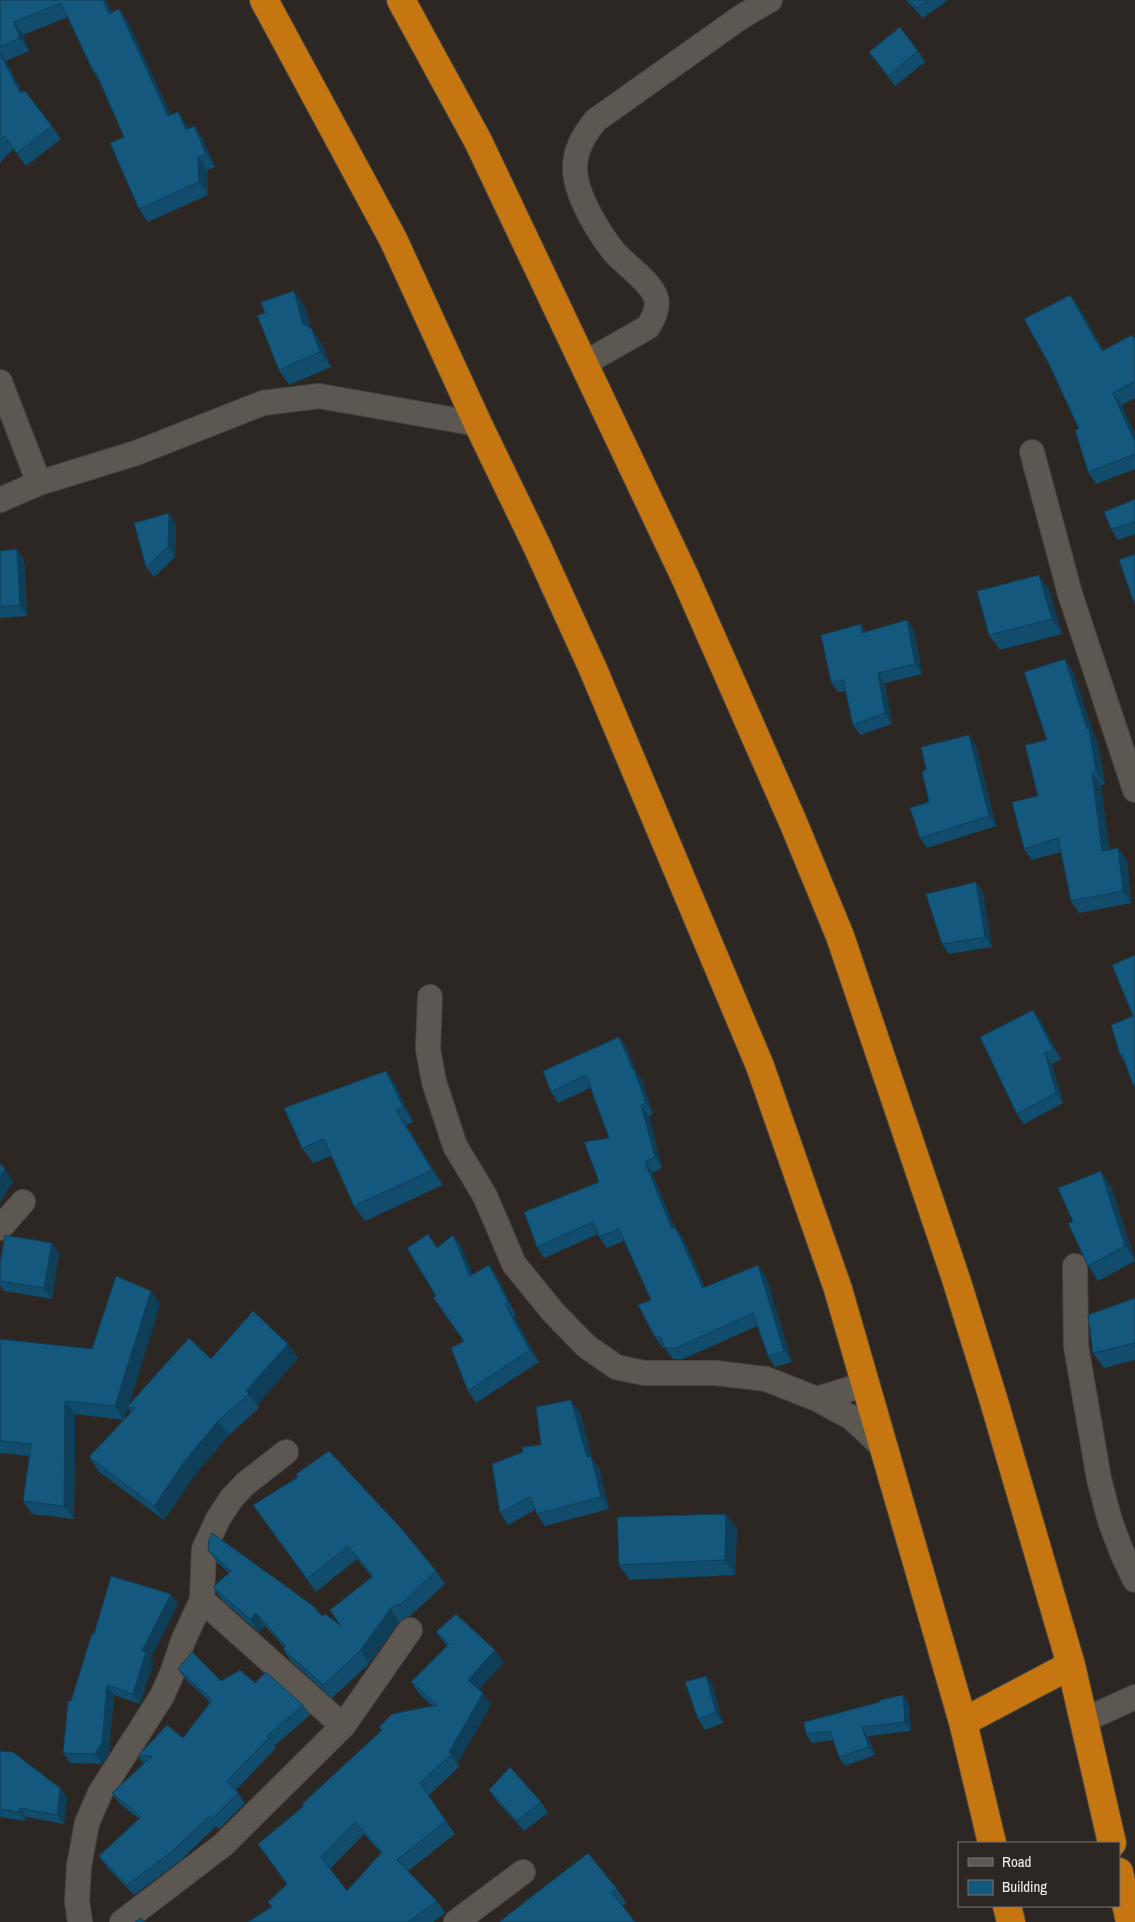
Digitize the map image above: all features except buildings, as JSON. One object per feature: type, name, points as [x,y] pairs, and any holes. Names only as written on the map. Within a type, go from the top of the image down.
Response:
[{"type":"highway","points":[[264,0],[393,239],[593,668],[760,1066],[838,1289],[963,1722],[992,1842]]},
{"type":"highway","points":[[401,0],[478,141],[585,363],[685,577],[793,822],[840,936],[956,1280],[993,1398],[1070,1665],[1112,1842]]},
{"type":"highway","points":[[963,1722],[1070,1665]]},
{"type":"highway","points":[[1120,1877],[1130,1922]]},
{"type":"highway","points":[[1007,1907],[1011,1922]]},
{"type":"street","points":[[585,363],[648,327],[653,318],[656,302],[655,296],[644,280],[615,252],[599,232],[583,202],[575,180],[574,166],[578,149],[586,132],[596,120],[742,8],[770,0]]},
{"type":"street","points":[[0,382],[38,483]]},
{"type":"street","points":[[0,500],[38,483],[136,453],[263,403],[292,398],[319,396],[478,424]]},
{"type":"street","points":[[1032,452],[1070,594],[1135,790]]},
{"type":"street","points":[[430,997],[428,1048],[434,1082],[456,1146],[485,1196],[514,1264],[553,1312],[586,1346],[616,1367],[644,1373],[716,1373],[766,1379],[817,1399],[852,1418],[885,1449]]},
{"type":"street","points":[[0,1228],[23,1202]]},
{"type":"street","points":[[1075,1266],[1076,1346],[1099,1479],[1110,1521],[1135,1580]]},
{"type":"street","points":[[817,1399],[866,1384]]},
{"type":"street","points":[[80,1922],[77,1901],[79,1866],[87,1823],[100,1793],[162,1696],[202,1600],[204,1549],[218,1520],[232,1499],[245,1484],[286,1452]]},
{"type":"street","points":[[202,1600],[343,1726]]},
{"type":"street","points":[[122,1922],[223,1845],[343,1726],[410,1630]]},
{"type":"street","points":[[1084,1720],[1135,1697]]},
{"type":"street","points":[[456,1922],[522,1872]]}]
